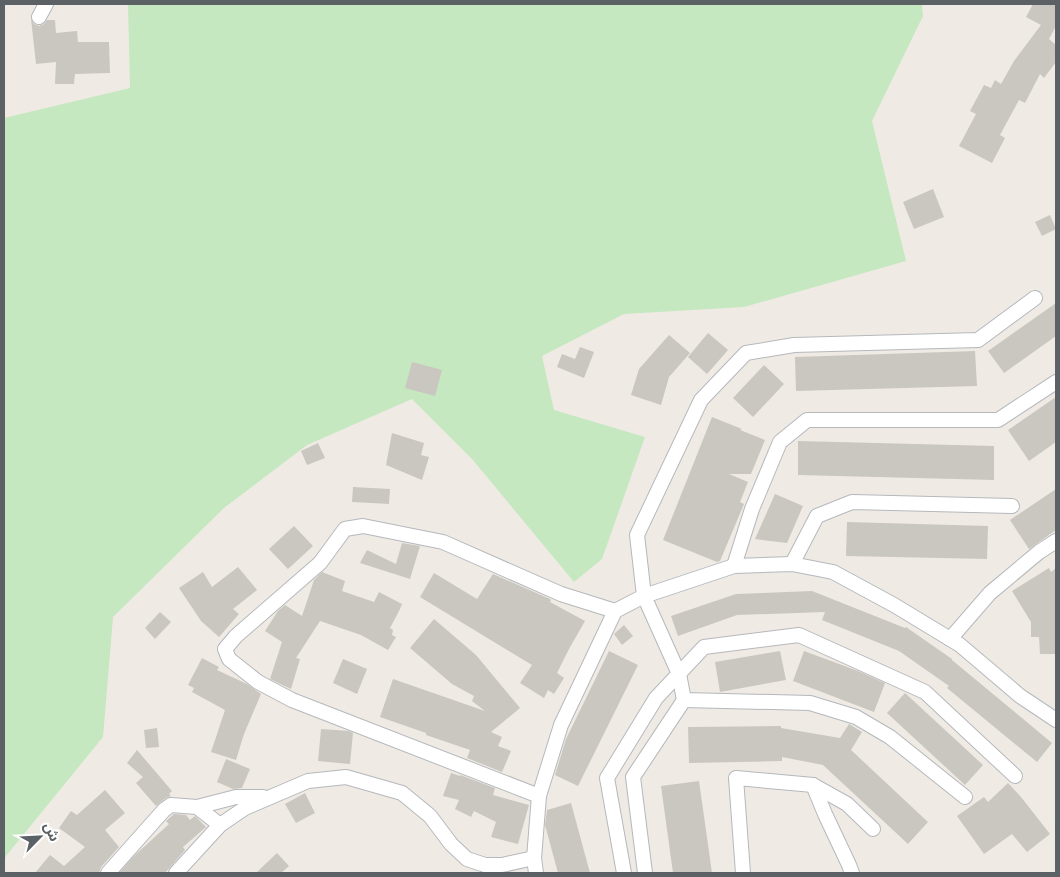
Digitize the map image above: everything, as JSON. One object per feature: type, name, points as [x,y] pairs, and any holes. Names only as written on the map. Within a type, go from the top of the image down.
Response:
[{"type":"street","points":[[39,17],[46,4]]},
{"type":"street","points":[[645,873],[633,777],[684,700],[679,674],[644,596],[637,535],[701,400],[746,353],[794,345],[978,340],[1035,298]]},
{"type":"street","points":[[734,566],[752,509],[780,442],[807,420],[998,420],[1056,382]]},
{"type":"street","points":[[792,564],[817,516],[852,502],[1012,506]]},
{"type":"street","points":[[539,796],[292,700],[258,682],[229,659],[225,649],[236,636],[320,563],[345,529],[363,526],[443,542],[560,594],[616,611]]},
{"type":"street","points":[[950,639],[990,593],[1039,552],[1056,541]]},
{"type":"street","points":[[536,873],[534,858],[539,796],[561,725],[616,611],[644,596],[734,566],[792,564],[833,572],[894,605],[960,645],[1020,696],[1056,720]]},
{"type":"street","points":[[624,873],[608,778],[656,698],[704,647],[799,635],[925,692],[1015,776]]},
{"type":"street","points":[[684,700],[810,702],[856,717],[890,737],[965,797]]},
{"type":"street","points":[[176,873],[220,825],[245,808],[308,781],[346,778],[402,793],[430,816],[451,844],[467,859],[485,864],[502,864],[534,858]]},
{"type":"street","points":[[743,873],[736,778],[813,785],[847,804],[873,829]]},
{"type":"street","points":[[813,785],[852,873]]},
{"type":"street","points":[[108,873],[170,805],[198,807],[236,797],[269,797]]},
{"type":"street","points":[[198,807],[220,825]]},
{"type":"green space","points":[[128,4],[922,4],[923,16],[872,121],[906,261],[744,307],[624,314],[542,356],[554,410],[645,437],[602,559],[574,582],[472,459],[412,399],[307,445],[224,508],[113,617],[103,737],[6,856],[4,863],[4,118],[130,88]]},
{"type":"building","points":[[1033,4],[1056,4],[1056,26],[1049,39],[1056,45],[1056,62],[1044,78],[1040,74],[1025,103],[1019,100],[1000,135],[1005,138],[992,163],[959,146],[976,114],[970,111],[984,85],[991,88],[995,80],[1001,84],[1014,61],[1041,25],[1026,17]]},
{"type":"building","points":[[31,19],[34,24],[39,26],[47,20],[55,20],[56,33],[77,31],[78,42],[109,42],[110,73],[75,74],[74,84],[55,84],[56,62],[36,64]]},
{"type":"building","points":[[933,189],[944,217],[914,229],[903,202]]},
{"type":"building","points":[[1050,215],[1056,229],[1042,236],[1035,222]]},
{"type":"building","points":[[1056,303],[1056,336],[1004,373],[988,351]]},
{"type":"building","points":[[708,333],[728,350],[707,374],[688,357]]},
{"type":"building","points":[[669,335],[690,353],[669,377],[661,405],[631,395],[639,369]]},
{"type":"building","points":[[580,347],[594,352],[584,378],[557,367],[562,354],[575,359]]},
{"type":"building","points":[[975,351],[977,386],[796,391],[795,357]]},
{"type":"building","points":[[412,362],[442,370],[435,396],[405,388]]},
{"type":"building","points":[[764,365],[784,384],[753,417],[733,398]]},
{"type":"building","points":[[1056,397],[1056,442],[1029,461],[1008,430]]},
{"type":"building","points":[[712,417],[765,440],[751,474],[729,474],[748,482],[740,502],[744,504],[720,561],[717,562],[663,540]]},
{"type":"building","points":[[392,433],[424,443],[421,455],[429,457],[422,480],[386,465]]},
{"type":"building","points":[[798,441],[994,446],[994,480],[798,475]]},
{"type":"building","points":[[318,443],[325,458],[307,465],[301,451]]},
{"type":"building","points":[[353,487],[390,489],[389,504],[352,502]]},
{"type":"building","points":[[1056,489],[1056,530],[1029,549],[1010,520]]},
{"type":"building","points":[[775,494],[803,506],[787,543],[755,539]]},
{"type":"building","points":[[847,522],[988,526],[987,559],[846,556]]},
{"type":"building","points":[[294,526],[313,546],[288,569],[269,549]]},
{"type":"building","points":[[402,543],[420,546],[410,579],[360,563],[367,550],[396,564]]},
{"type":"building","points":[[238,567],[257,590],[233,609],[239,614],[219,637],[201,621],[179,588],[203,572],[212,587]]},
{"type":"building","points":[[1049,568],[1051,572],[1056,568],[1056,654],[1040,654],[1039,637],[1031,637],[1031,622],[1012,591]]},
{"type":"building","points":[[322,572],[345,581],[342,591],[374,602],[379,592],[402,604],[390,628],[393,630],[392,635],[396,637],[388,650],[361,635],[320,621],[296,658],[300,659],[291,689],[270,679],[282,642],[265,631],[278,611],[285,605],[302,616],[314,580]]},
{"type":"building","points":[[434,573],[477,599],[493,574],[550,599],[550,602],[585,621],[557,673],[564,678],[554,694],[548,690],[544,698],[520,683],[532,665],[420,597]]},
{"type":"building","points":[[812,591],[906,627],[952,659],[1052,743],[1037,762],[947,688],[949,686],[899,651],[822,620],[825,612],[737,615],[678,636],[671,616],[736,594]]},
{"type":"building","points":[[160,612],[171,622],[155,639],[145,628]]},
{"type":"building","points":[[434,619],[476,655],[520,708],[491,732],[502,737],[498,746],[511,751],[502,772],[467,758],[470,750],[380,717],[393,679],[485,711],[472,701],[474,696],[452,684],[410,648]]},
{"type":"building","points":[[624,625],[633,636],[622,645],[614,634]]},
{"type":"building","points":[[609,651],[638,665],[578,786],[555,775],[566,739]]},
{"type":"building","points":[[780,651],[786,680],[720,692],[715,662]]},
{"type":"building","points":[[804,651],[885,683],[874,712],[793,681]]},
{"type":"building","points":[[202,658],[219,667],[217,670],[247,684],[261,694],[244,734],[236,760],[211,752],[225,710],[192,692],[194,688],[188,685]]},
{"type":"building","points":[[343,659],[367,669],[357,694],[333,683]]},
{"type":"building","points":[[905,693],[983,765],[965,785],[887,713]]},
{"type":"building","points":[[849,724],[862,732],[851,750],[928,822],[908,844],[823,765],[782,757],[782,761],[689,763],[688,727],[781,726],[781,728],[840,738]]},
{"type":"building","points":[[157,728],[159,747],[146,748],[144,730]]},
{"type":"building","points":[[321,729],[353,733],[350,764],[318,761]]},
{"type":"building","points":[[137,750],[172,791],[169,794],[171,796],[156,806],[136,783],[143,777],[127,763]]},
{"type":"building","points":[[226,759],[250,769],[242,788],[233,789],[217,782]]},
{"type":"building","points":[[451,773],[495,788],[493,795],[529,805],[518,844],[491,837],[496,822],[474,811],[471,817],[455,809],[459,800],[443,796]]},
{"type":"building","points":[[699,781],[712,873],[673,873],[661,786]]},
{"type":"building","points":[[1008,783],[1050,834],[1027,852],[1012,834],[984,854],[957,816],[984,797],[988,802]]},
{"type":"building","points":[[105,790],[125,813],[105,830],[119,847],[101,867],[99,873],[35,873],[50,855],[64,866],[85,847],[59,828],[71,811],[77,815]]},
{"type":"building","points":[[305,793],[315,813],[296,823],[285,804]]},
{"type":"building","points":[[571,803],[590,873],[558,873],[545,825],[547,810]]},
{"type":"building","points":[[174,814],[186,815],[190,820],[195,816],[206,827],[183,847],[185,850],[165,873],[119,873],[134,856],[169,824],[166,821]]},
{"type":"building","points":[[277,853],[289,866],[281,873],[256,873]]}]
